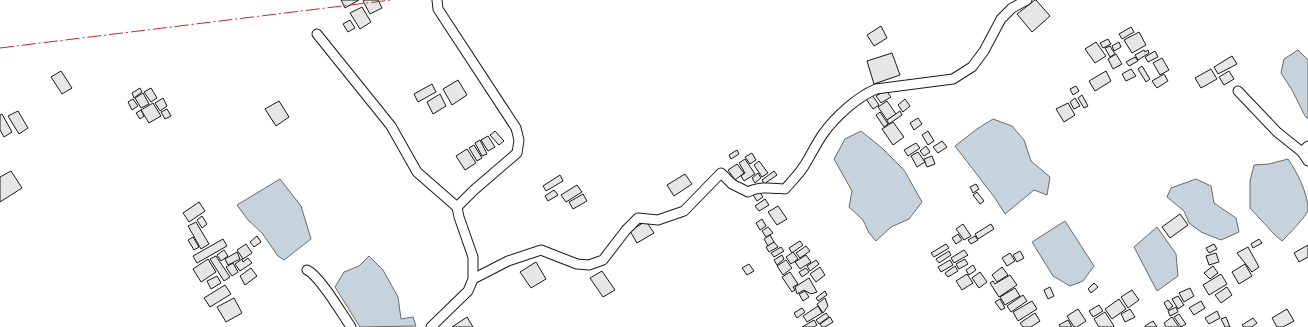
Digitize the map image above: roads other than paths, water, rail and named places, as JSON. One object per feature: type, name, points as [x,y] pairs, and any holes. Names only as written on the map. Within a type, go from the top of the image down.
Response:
[{"type":"street","points":[[437,0],[438,9],[516,128],[519,140],[517,153],[474,190],[457,207]]},
{"type":"street","points":[[473,279],[508,261],[541,250],[577,264],[589,265],[603,260],[626,230],[638,218],[658,220],[684,211],[721,173],[732,184],[748,192],[754,189],[785,189],[804,166],[823,134],[834,120],[855,102],[868,92],[876,89],[953,78],[972,67],[984,51],[1000,19],[1012,8],[1027,0]]},
{"type":"street","points":[[317,34],[391,126],[417,172],[457,207],[458,217],[473,257],[473,279],[468,291],[431,327]]},
{"type":"street","points":[[1238,91],[1277,132],[1305,149],[1308,161]]},
{"type":"street","points":[[307,270],[312,272],[351,327]]}]
